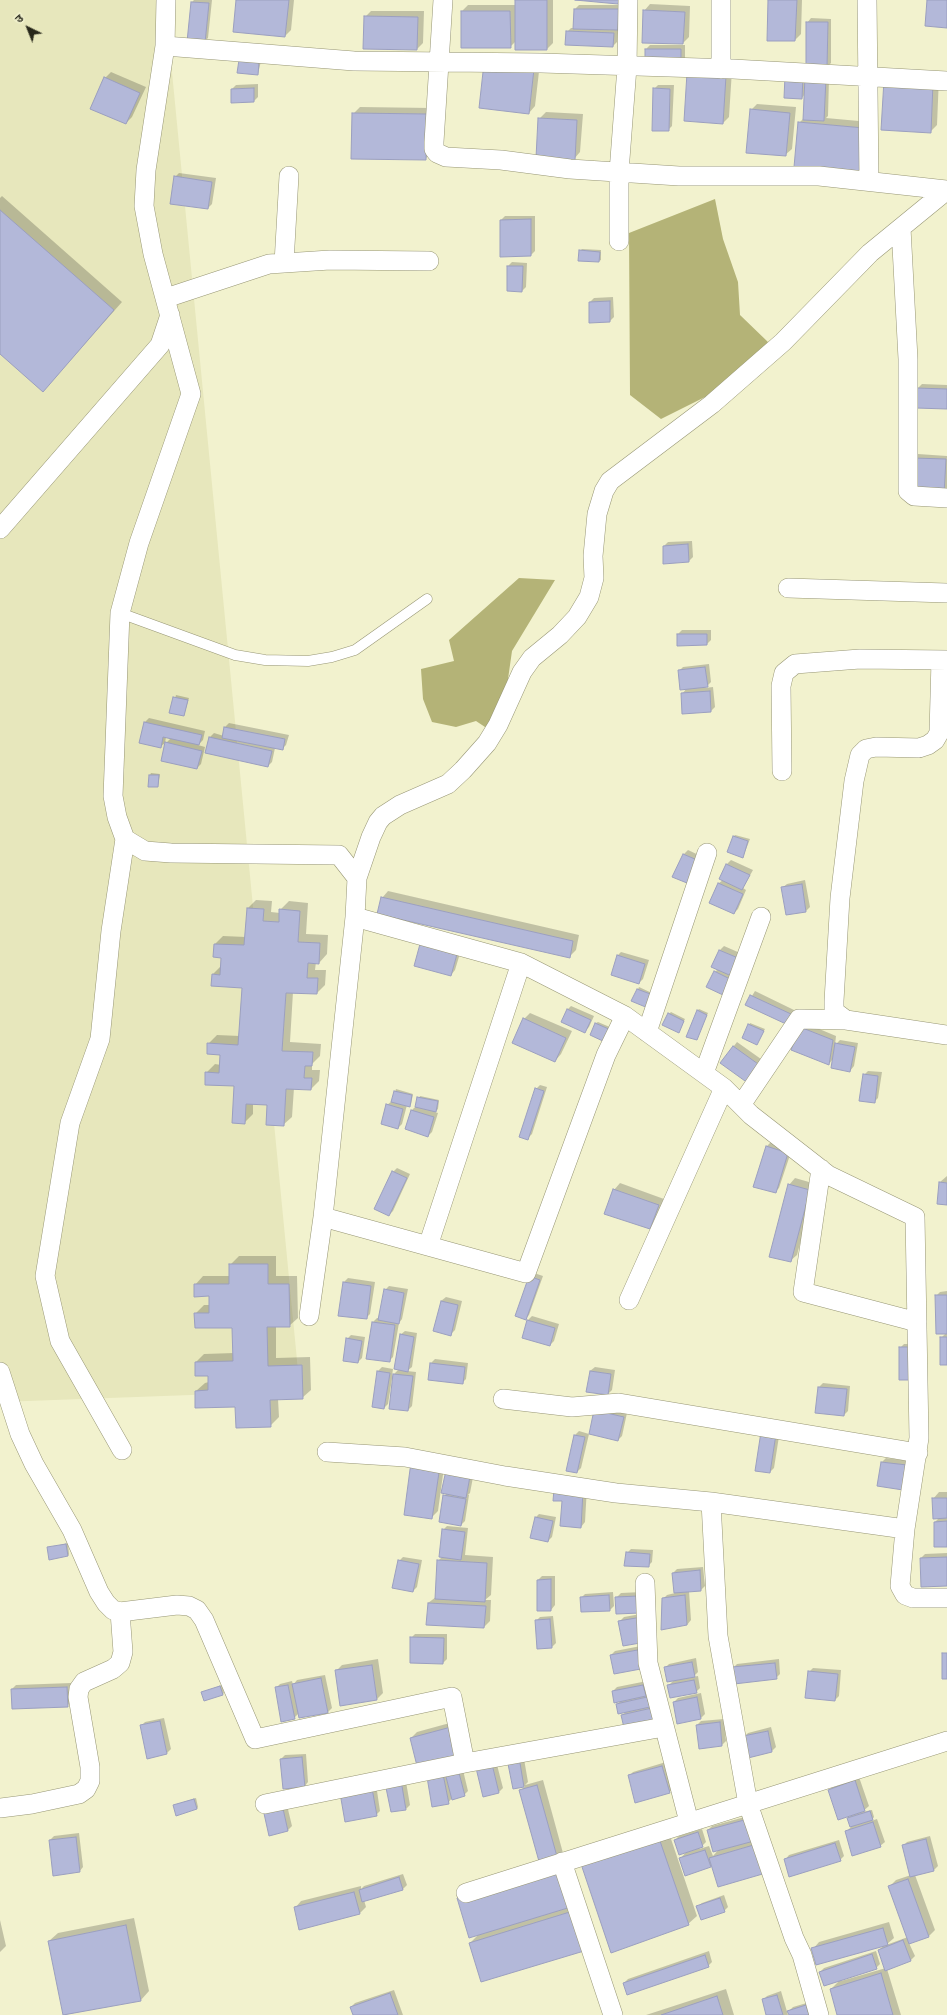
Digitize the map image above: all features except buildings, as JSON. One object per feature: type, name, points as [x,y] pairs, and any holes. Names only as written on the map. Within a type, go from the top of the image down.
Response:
[{"type":"street","points":[[122,1450],[60,1341],[45,1276],[70,1123],[100,1039],[111,931],[125,838],[117,817],[113,796],[120,613],[139,543],[191,394],[154,254],[144,206],[146,170],[165,46],[166,0]]},
{"type":"street","points":[[443,0],[434,149],[446,157],[501,160],[570,169],[679,176],[819,176],[947,190]]},
{"type":"street","points":[[619,241],[619,172],[627,67],[628,0]]},
{"type":"street","points":[[721,0],[721,69]]},
{"type":"street","points":[[867,0],[869,181]]},
{"type":"street","points":[[165,46],[354,61],[721,69],[947,81]]},
{"type":"street","points":[[284,263],[289,176]]},
{"type":"street","points":[[309,1316],[323,1217],[355,917],[357,878],[373,832],[383,816],[400,805],[448,784],[463,770],[487,743],[498,725],[522,672],[532,658],[577,617],[589,597],[594,578],[593,556],[597,514],[604,491],[610,481],[712,404],[783,342],[870,253],[947,190]]},
{"type":"street","points":[[901,228],[908,359],[908,491],[914,496],[947,498]]},
{"type":"street","points":[[168,307],[260,266],[330,260],[429,261]]},
{"type":"street","points":[[0,529],[160,345],[168,307]]},
{"type":"street","points":[[788,588],[947,593]]},
{"type":"street","points":[[782,771],[781,686],[784,673],[795,664],[860,659],[944,660],[939,733],[935,740],[928,745],[919,748],[876,747],[866,749],[860,755],[856,766],[840,898],[834,1001],[834,1011],[846,1020]]},
{"type":"street","points":[[125,838],[145,851],[171,853],[339,855],[357,878]]},
{"type":"street","points":[[647,1032],[707,853]]},
{"type":"street","points":[[355,917],[521,963],[625,1016],[724,1088],[741,1105],[828,1175],[915,1217],[919,1438],[918,1453],[905,1529],[900,1586],[905,1595],[912,1598],[947,1598]]},
{"type":"street","points":[[704,1073],[761,917]]},
{"type":"street","points":[[428,1246],[521,963]]},
{"type":"street","points":[[323,1217],[526,1273],[606,1055],[625,1016]]},
{"type":"street","points":[[741,1105],[799,1019],[846,1020],[947,1035]]},
{"type":"street","points":[[629,1300],[724,1088]]},
{"type":"street","points":[[820,1169],[803,1292],[917,1322]]},
{"type":"street","points":[[0,1372],[3,1398],[34,1464],[72,1530],[99,1592],[113,1610],[120,1612],[177,1605],[189,1606],[198,1610],[204,1620],[255,1739],[452,1697],[465,1763]]},
{"type":"street","points":[[503,1399],[572,1407],[619,1403],[918,1453]]},
{"type":"street","points":[[327,1452],[405,1457],[505,1476],[616,1493],[711,1502],[905,1529]]},
{"type":"street","points":[[711,1502],[718,1636],[748,1804],[794,1938],[802,1955],[820,2015]]},
{"type":"street","points":[[645,1582],[648,1663],[689,1822]]},
{"type":"street","points":[[0,1808],[32,1804],[79,1794],[86,1789],[90,1781],[90,1767],[78,1697],[79,1689],[84,1682],[113,1669],[120,1663],[123,1652],[120,1612]]},
{"type":"street","points":[[265,1804],[465,1763],[664,1728]]},
{"type":"street","points":[[466,1893],[947,1741]]},
{"type":"street","points":[[562,1862],[613,2015]]},
{"type":"lane","points":[[120,613],[235,656],[265,660],[308,661],[332,657],[355,650],[427,599]]},
{"type":"shaded area","points":[[0,0],[165,0],[300,1391],[0,1402]]},
{"type":"shaded area","points":[[715,199],[723,239],[738,282],[740,315],[768,342],[754,361],[721,389],[661,419],[630,395],[629,233]]},
{"type":"shaded area","points":[[519,578],[555,580],[512,651],[506,693],[488,729],[476,721],[456,727],[432,722],[423,699],[421,669],[454,661],[449,640]]}]
